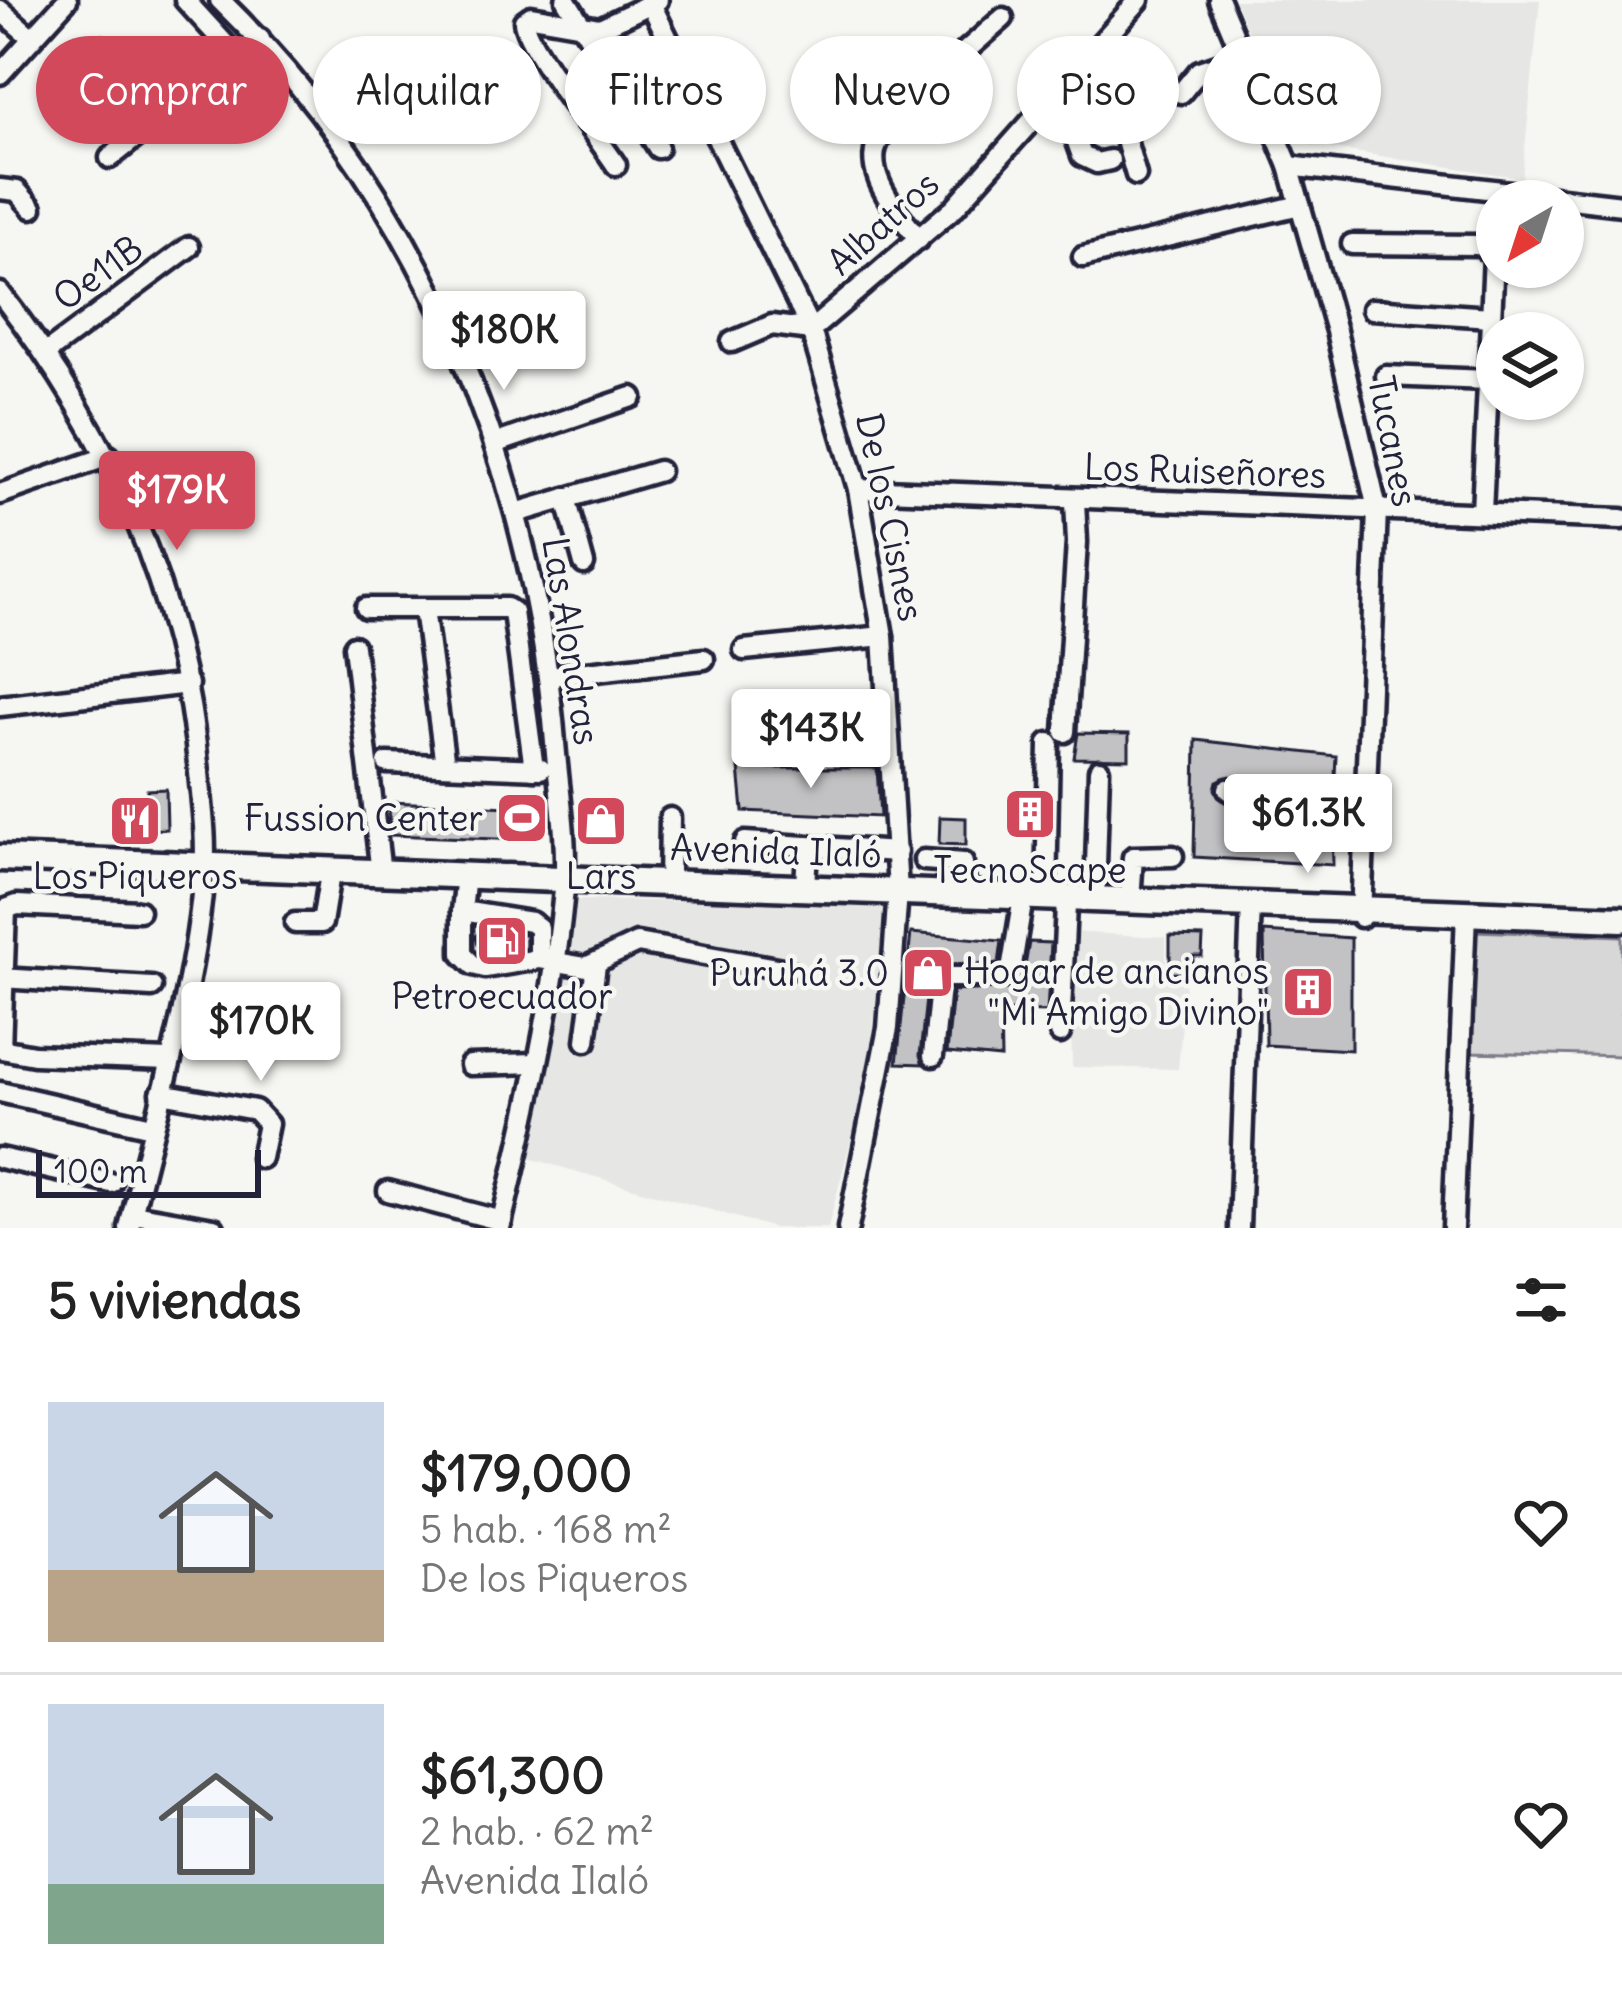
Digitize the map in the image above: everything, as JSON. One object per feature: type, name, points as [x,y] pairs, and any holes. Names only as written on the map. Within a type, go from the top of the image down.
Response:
[{"type":"main road","name":"Avenida Ilaló","points":[[0,858],[329,880],[669,884],[1251,908]]},
{"type":"main road","name":"Avenida Ilaló","points":[[0,868],[381,873],[1044,902],[1622,919]]},
{"type":"main road","name":"Avenida Ilaló","points":[[1466,917],[1622,928]]},
{"type":"street","points":[[0,74],[67,0]]},
{"type":"street","points":[[185,0],[218,36]]},
{"type":"street","name":"Las Alondras","points":[[220,0],[257,36]]},
{"type":"street","points":[[566,0],[658,148]]},
{"type":"street","name":"Albatros","points":[[1109,36],[1139,0]]},
{"type":"street","name":"Tucanes","points":[[1219,0],[1233,36]]},
{"type":"street","points":[[616,165],[524,29],[531,16],[583,28],[614,23],[653,2]]},
{"type":"street","name":"De los Cisnes","points":[[653,2],[811,330],[858,489],[883,636],[898,895],[888,1028],[848,1228]]},
{"type":"street","points":[[0,10],[32,38]]},
{"type":"street","points":[[919,239],[884,188],[876,167],[876,146],[899,116],[1003,18]]},
{"type":"street","points":[[1181,94],[1203,69]]},
{"type":"street","name":"Las Alondras","points":[[289,75],[340,138],[412,249],[494,444],[530,556],[550,676],[565,883],[546,960],[536,1063],[501,1224]]},
{"type":"street","name":"Albatros","points":[[811,330],[919,239],[1017,136]]},
{"type":"street","points":[[110,158],[127,144]]},
{"type":"street","points":[[1078,144],[1082,156],[1097,163],[1110,160]]},
{"type":"street","points":[[1127,144],[1136,175]]},
{"type":"street","name":"Tucanes","points":[[1279,144],[1336,331],[1377,508],[1361,913]]},
{"type":"street","points":[[1289,166],[1496,194],[1622,205]]},
{"type":"street","points":[[0,189],[17,190],[32,208]]},
{"type":"street","points":[[1083,257],[1300,205]]},
{"type":"street","points":[[1352,244],[1483,246],[1494,256],[1491,312]]},
{"type":"street","name":"Oe11B","points":[[46,352],[189,247]]},
{"type":"street","points":[[0,293],[46,352],[109,456],[140,526],[188,684],[204,869],[187,982],[131,1221],[214,1228]]},
{"type":"street","points":[[1372,309],[1476,316]]},
{"type":"street","points":[[732,342],[772,325],[811,330]]},
{"type":"street","points":[[1386,376],[1476,380]]},
{"type":"street","points":[[494,444],[632,397]]},
{"type":"street","points":[[1482,512],[1486,420]]},
{"type":"street","points":[[0,494],[109,456]]},
{"type":"street","points":[[516,513],[659,471]]},
{"type":"street","name":"Los Ruiseñores","points":[[858,489],[1622,519]]},
{"type":"street","points":[[566,498],[584,564]]},
{"type":"street","points":[[1060,1033],[1044,902],[1077,542],[1075,501]]},
{"type":"street","points":[[366,608],[507,608],[513,612],[534,769]]},
{"type":"street","points":[[424,609],[445,765]]},
{"type":"street","points":[[744,650],[883,636]]},
{"type":"street","points":[[354,646],[381,873]]},
{"type":"street","points":[[550,676],[704,659]]},
{"type":"street","points":[[0,706],[188,684]]},
{"type":"street","points":[[387,763],[558,770]]},
{"type":"street","points":[[1095,898],[1099,770]]},
{"type":"street","points":[[1228,789],[1245,803],[1283,811],[1366,808]]},
{"type":"street","points":[[669,884],[670,818]]},
{"type":"street","points":[[746,842],[898,852]]},
{"type":"street","points":[[805,889],[807,846]]},
{"type":"street","points":[[1130,900],[1133,857],[1173,856]]},
{"type":"street","points":[[924,860],[963,863],[966,894]]},
{"type":"street","points":[[295,923],[322,923],[329,880]]},
{"type":"street","points":[[465,884],[460,940],[462,954],[473,965],[496,969],[546,960],[596,965],[637,944],[788,970]]},
{"type":"street","points":[[933,1056],[941,977],[1010,976],[1044,902]]},
{"type":"street","points":[[140,911],[9,906],[4,911],[1,1049],[34,1055],[169,1060]]},
{"type":"street","points":[[1239,1228],[1251,908]]},
{"type":"street","points":[[463,911],[532,922],[539,928],[546,960]]},
{"type":"street","points":[[1453,1228],[1466,917]]},
{"type":"street","points":[[586,1041],[596,965]]},
{"type":"street","points":[[1,978],[152,987]]},
{"type":"street","points":[[470,1065],[536,1063]]},
{"type":"street","points":[[0,1092],[152,1127]]},
{"type":"street","points":[[161,1093],[255,1110],[268,1124],[261,1158]]},
{"type":"street","points":[[0,1158],[111,1183]]},
{"type":"street","points":[[388,1191],[501,1224]]},
{"type":"shaded area","points":[[1235,0],[1540,0],[1522,178],[1302,144],[1381,144],[1381,36],[1250,36]]},
{"type":"shaded area","points":[[575,900],[888,903],[867,1078],[828,1228],[774,1228],[529,1158]]},
{"type":"shaded area","points":[[1472,931],[1622,936],[1622,1056],[1469,1052]]},
{"type":"shaded area","points":[[1069,932],[1166,937],[1166,977],[1186,978],[1178,1069],[1072,1067]]},
{"type":"building","points":[[1078,733],[1129,734],[1129,759],[1074,758]]},
{"type":"building","points":[[1196,740],[1336,756],[1334,796],[1278,795],[1230,776],[1217,781],[1215,789],[1221,800],[1256,818],[1332,823],[1333,865],[1194,857]]},
{"type":"building","points":[[739,768],[877,768],[880,817],[743,811]]},
{"type":"building","points":[[166,789],[167,829],[112,830],[111,812],[123,812],[123,803],[147,803],[147,790]]},
{"type":"building","points":[[389,802],[536,808],[535,831],[525,840],[390,835]]},
{"type":"building","points":[[940,817],[966,818],[966,845],[939,844]]},
{"type":"building","points":[[483,928],[526,935],[526,948],[480,953],[476,936]]},
{"type":"building","name":"Hogar de ancianos \"Mi Amigo Divino\"","points":[[1264,932],[1351,938],[1351,1050],[1266,1045]]},
{"type":"building","points":[[911,933],[1002,941],[999,964],[941,964],[929,970],[923,1064],[897,1063]]},
{"type":"building","points":[[1170,936],[1203,937],[1202,956],[1193,956],[1193,974],[1170,973]]},
{"type":"building","points":[[1029,942],[1051,943],[1047,1012],[1000,1011],[1001,1058],[947,1053],[953,991],[1017,988]]},
{"type":"place","name":"TecnoScape","points":[[1030,814]]},
{"type":"place","name":"Fussion Center","points":[[522,818]]},
{"type":"place","name":"Los Piqueros","points":[[135,821]]},
{"type":"place","name":"Lars","points":[[601,821]]},
{"type":"place","name":"Petroecuador","points":[[502,941]]},
{"type":"place","name":"Puruhá 3.0","points":[[928,973]]},
{"type":"place","name":"Hogar de ancianos \"Mi Amigo Divino\"","points":[[1308,992]]}]
